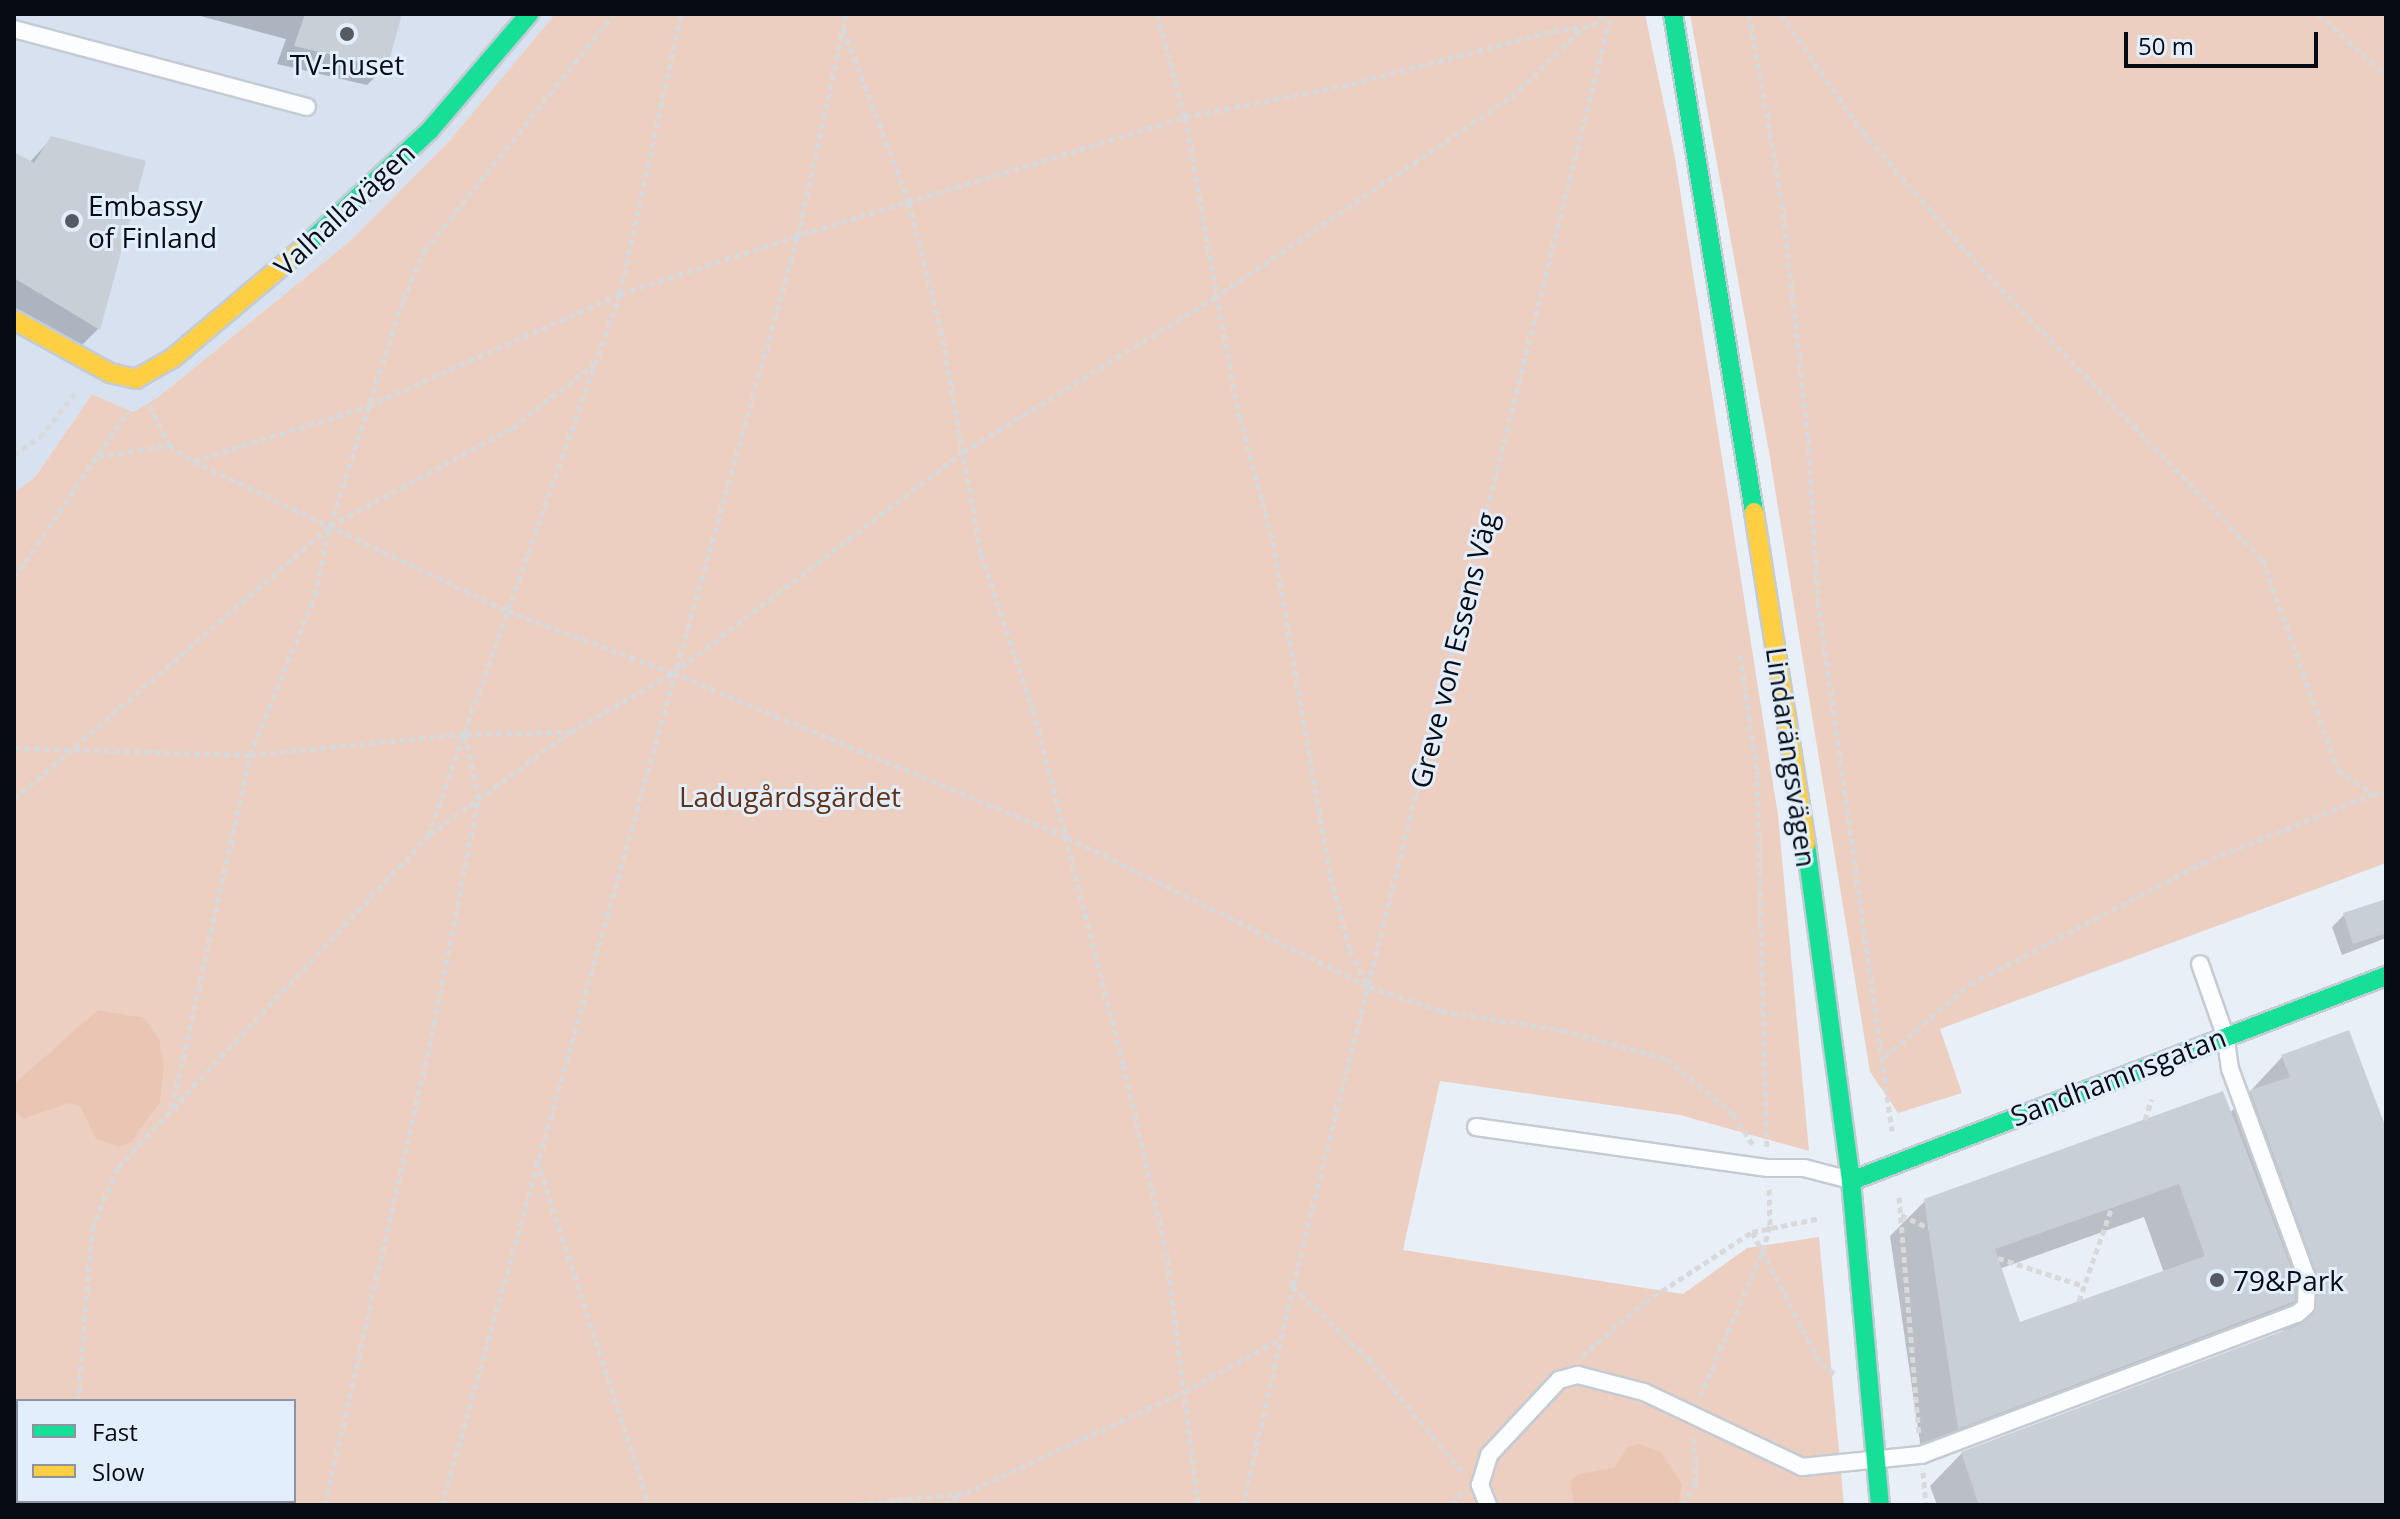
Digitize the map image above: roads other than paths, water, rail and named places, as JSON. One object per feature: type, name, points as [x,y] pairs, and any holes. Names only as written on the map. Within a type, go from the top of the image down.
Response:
[{"type":"street","name":"Valhallavägen","points":[[14,321],[93,366],[136,379],[173,358],[293,258],[430,130],[529,14]]},
{"type":"street","name":"Lindarängsvägen","points":[[1673,14],[1797,785],[1851,1181],[1880,1505]]},
{"type":"street","name":"Sandhamnsgatan","points":[[1851,1181],[2225,1035],[2386,976]]},
{"type":"lane","points":[[14,29],[307,107]]},
{"type":"lane","points":[[1488,1505],[1480,1485],[1489,1455],[1559,1380],[1578,1375],[1644,1392],[1802,1467],[1921,1455],[2297,1314],[2306,1306],[2307,1278],[2230,1069],[2225,1035],[2200,964]]},
{"type":"lane","points":[[1476,1127],[1768,1168],[1804,1168],[1851,1181]]},
{"type":"place","name":"TV-huset","points":[[347,34]]},
{"type":"place","name":"Embassy of Finland","points":[[72,221]]},
{"type":"place","name":"79&Park","points":[[2217,1280]]},
{"type":"park label","name":"Ladugårdsgärdet","points":[[790,796]]}]
